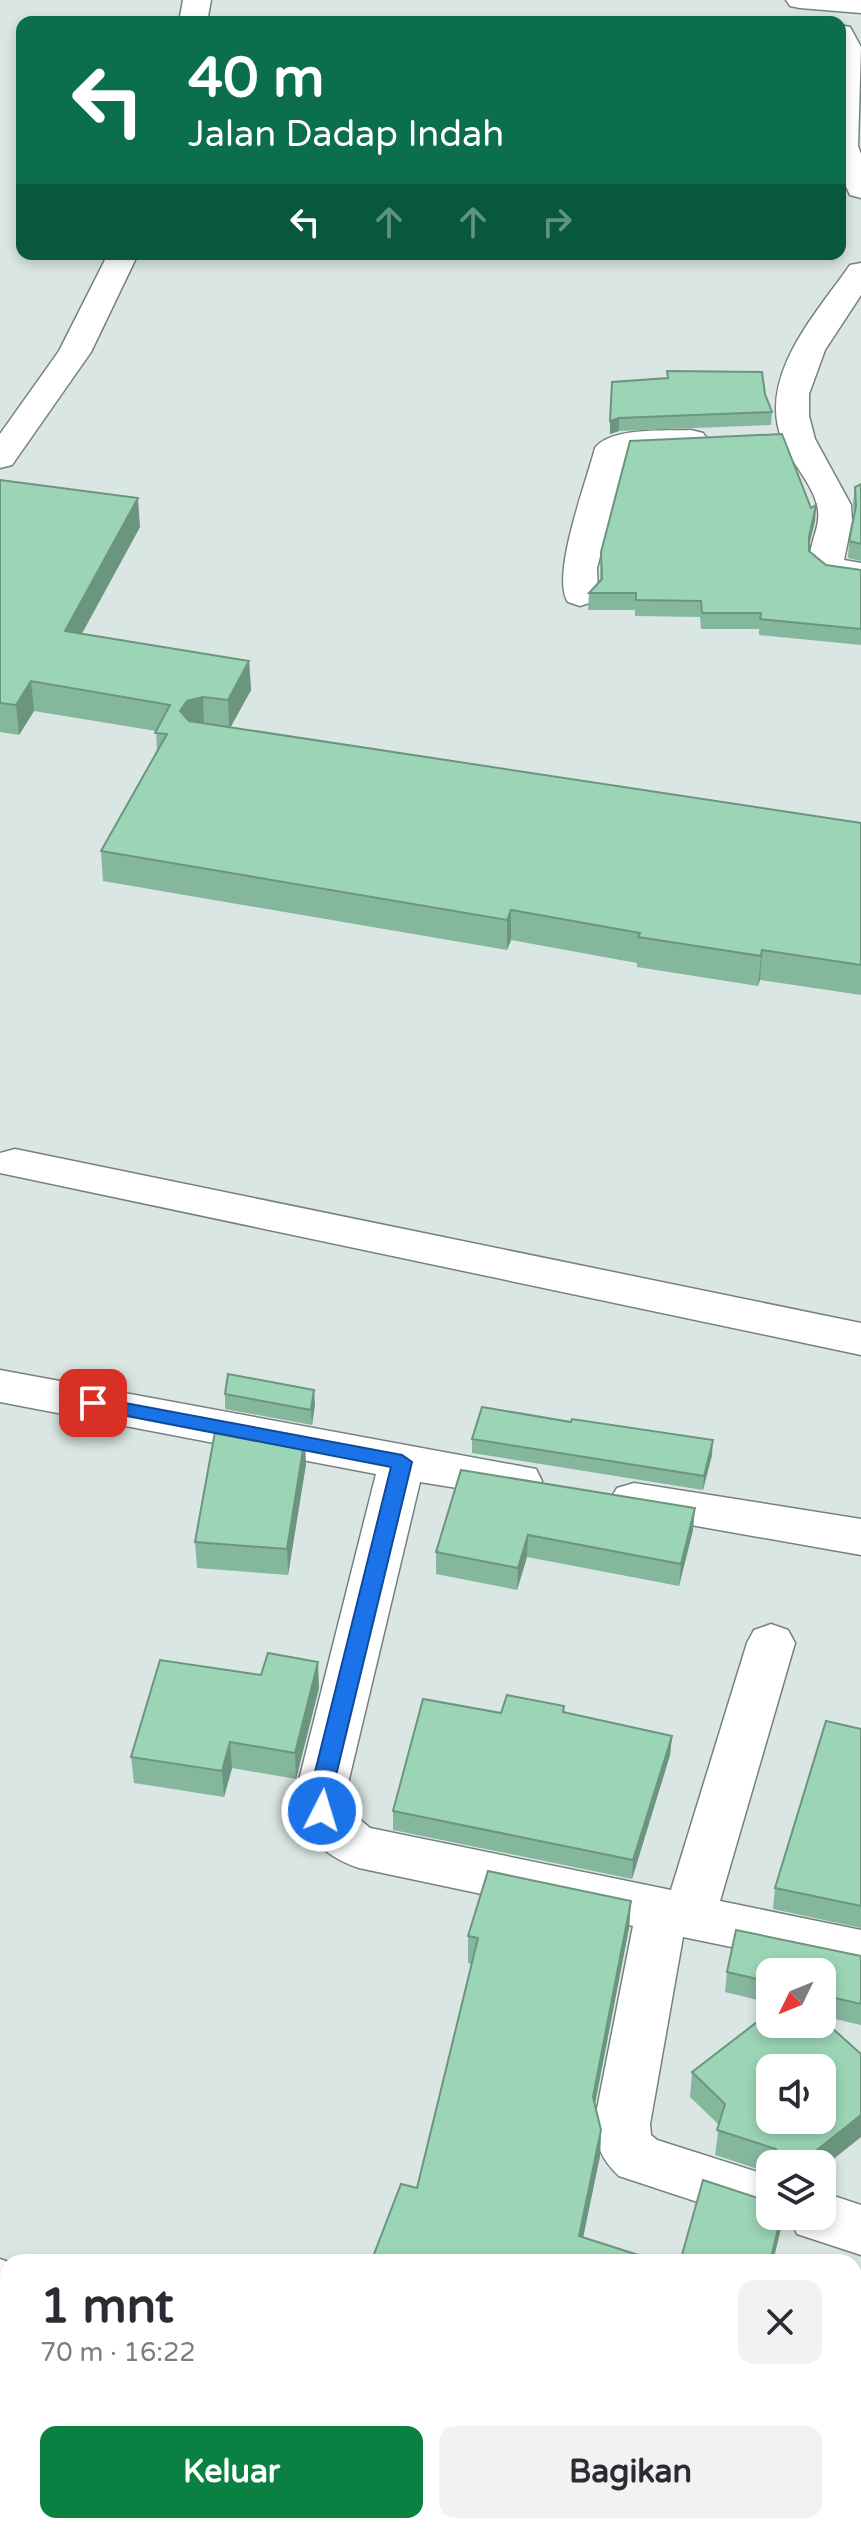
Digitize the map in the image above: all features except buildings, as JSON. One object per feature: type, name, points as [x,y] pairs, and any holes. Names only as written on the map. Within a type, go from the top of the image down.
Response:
[{"type":"street","points":[[800,0],[843,16]]},
{"type":"street","points":[[846,120],[853,60],[848,18]]},
{"type":"street","points":[[846,153],[861,189]]},
{"type":"street","points":[[0,458],[75,352],[120,260]]},
{"type":"street","points":[[861,272],[797,375],[793,410],[783,438],[820,472],[834,507],[835,530],[825,557],[827,565],[837,571],[861,573]]},
{"type":"street","points":[[580,595],[580,568],[612,448],[619,444],[726,439]]},
{"type":"street","points":[[15,1163],[861,1339]]},
{"type":"street","points":[[0,1386],[402,1462],[861,1537]]},
{"type":"street","points":[[402,1462],[320,1796],[322,1811],[332,1829],[359,1847],[861,1952]]},
{"type":"street","points":[[756,2197],[639,2159],[625,2146],[622,2124],[675,1913],[771,1643]]},
{"type":"street","points":[[836,2222],[861,2230]]},
{"type":"route","points":[[93,1403],[402,1462],[320,1796],[322,1811]]}]
